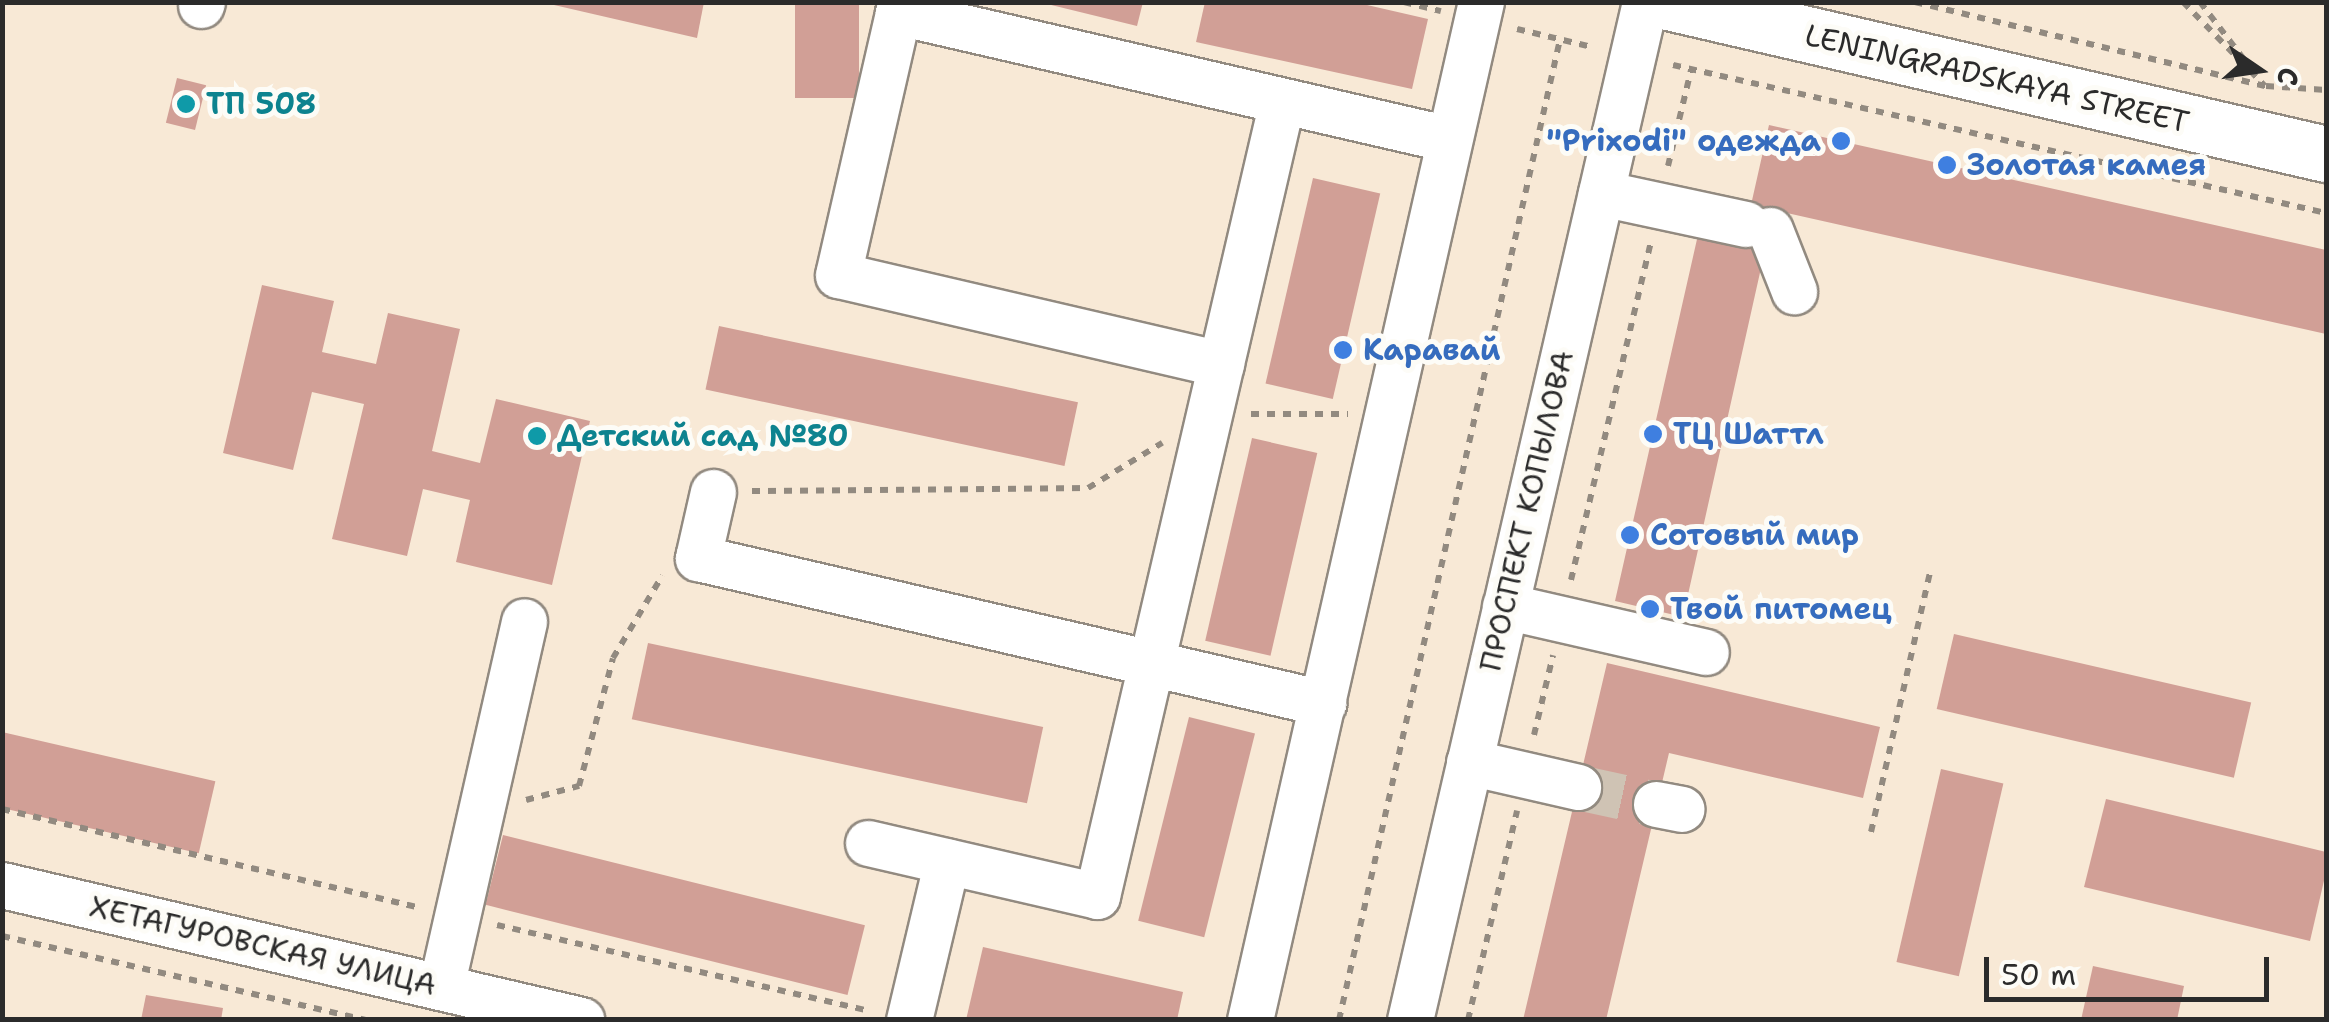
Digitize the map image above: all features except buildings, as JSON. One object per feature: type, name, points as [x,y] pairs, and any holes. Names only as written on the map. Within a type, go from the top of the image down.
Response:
[{"type":"main road","name":"LENINGRADSKAYA STREET","points":[[1668,2],[2326,154]]},
{"type":"street","name":"ПРОСПЕКТ КОПЫЛОВА","points":[[1410,1020],[1645,2]]},
{"type":"street","points":[[1221,364],[838,275],[899,7],[1449,139]]},
{"type":"street","points":[[1250,1020],[1478,11]]},
{"type":"street","points":[[868,843],[1097,896],[1282,100]]},
{"type":"street","points":[[1601,192],[1758,227],[1794,291]]},
{"type":"street","points":[[713,492],[698,558],[1323,703]]},
{"type":"street","points":[[1505,606],[1706,652]]},
{"type":"street","points":[[441,987],[524,622]]},
{"type":"street","points":[[1469,762],[1578,787]]},
{"type":"street","points":[[898,1017],[946,861]]},
{"type":"street","name":"ХЕТАГУРОВСКАЯ УЛИЦА","points":[[2,885],[581,1020]]},
{"type":"path","points":[[1404,2],[1478,11],[1560,39],[1631,56],[2326,213]]},
{"type":"path","points":[[1915,2],[2266,86],[2326,90]]},
{"type":"path","points":[[2183,2],[2266,86]]},
{"type":"path","points":[[2200,2],[2266,86]]},
{"type":"path","points":[[1339,1020],[1560,39]]},
{"type":"path","points":[[1468,1020],[1691,70]]},
{"type":"path","points":[[713,492],[1088,488],[1209,413],[1350,414]]},
{"type":"path","points":[[1871,832],[1930,573]]},
{"type":"path","points":[[480,812],[579,786],[613,658],[663,574]]},
{"type":"path","points":[[2,809],[898,1017]]},
{"type":"path","points":[[2,936],[365,1020]]},
{"type":"tunnel","points":[[1578,787],[1656,804]]},
{"type":"place","name":"ТП 508","points":[[186,104]]},
{"type":"place","name":"\"Prixodi\" одежда","points":[[1841,141]]},
{"type":"place","name":"Золотая камея","points":[[1947,165]]},
{"type":"place","name":"Каравай","points":[[1343,350]]},
{"type":"place","name":"ТЦ Шаттл","points":[[1653,434]]},
{"type":"place","name":"Детский сад №80","points":[[537,436]]},
{"type":"place","name":"Сотовый мир","points":[[1630,535]]},
{"type":"place","name":"Твой питомец","points":[[1650,609]]}]
